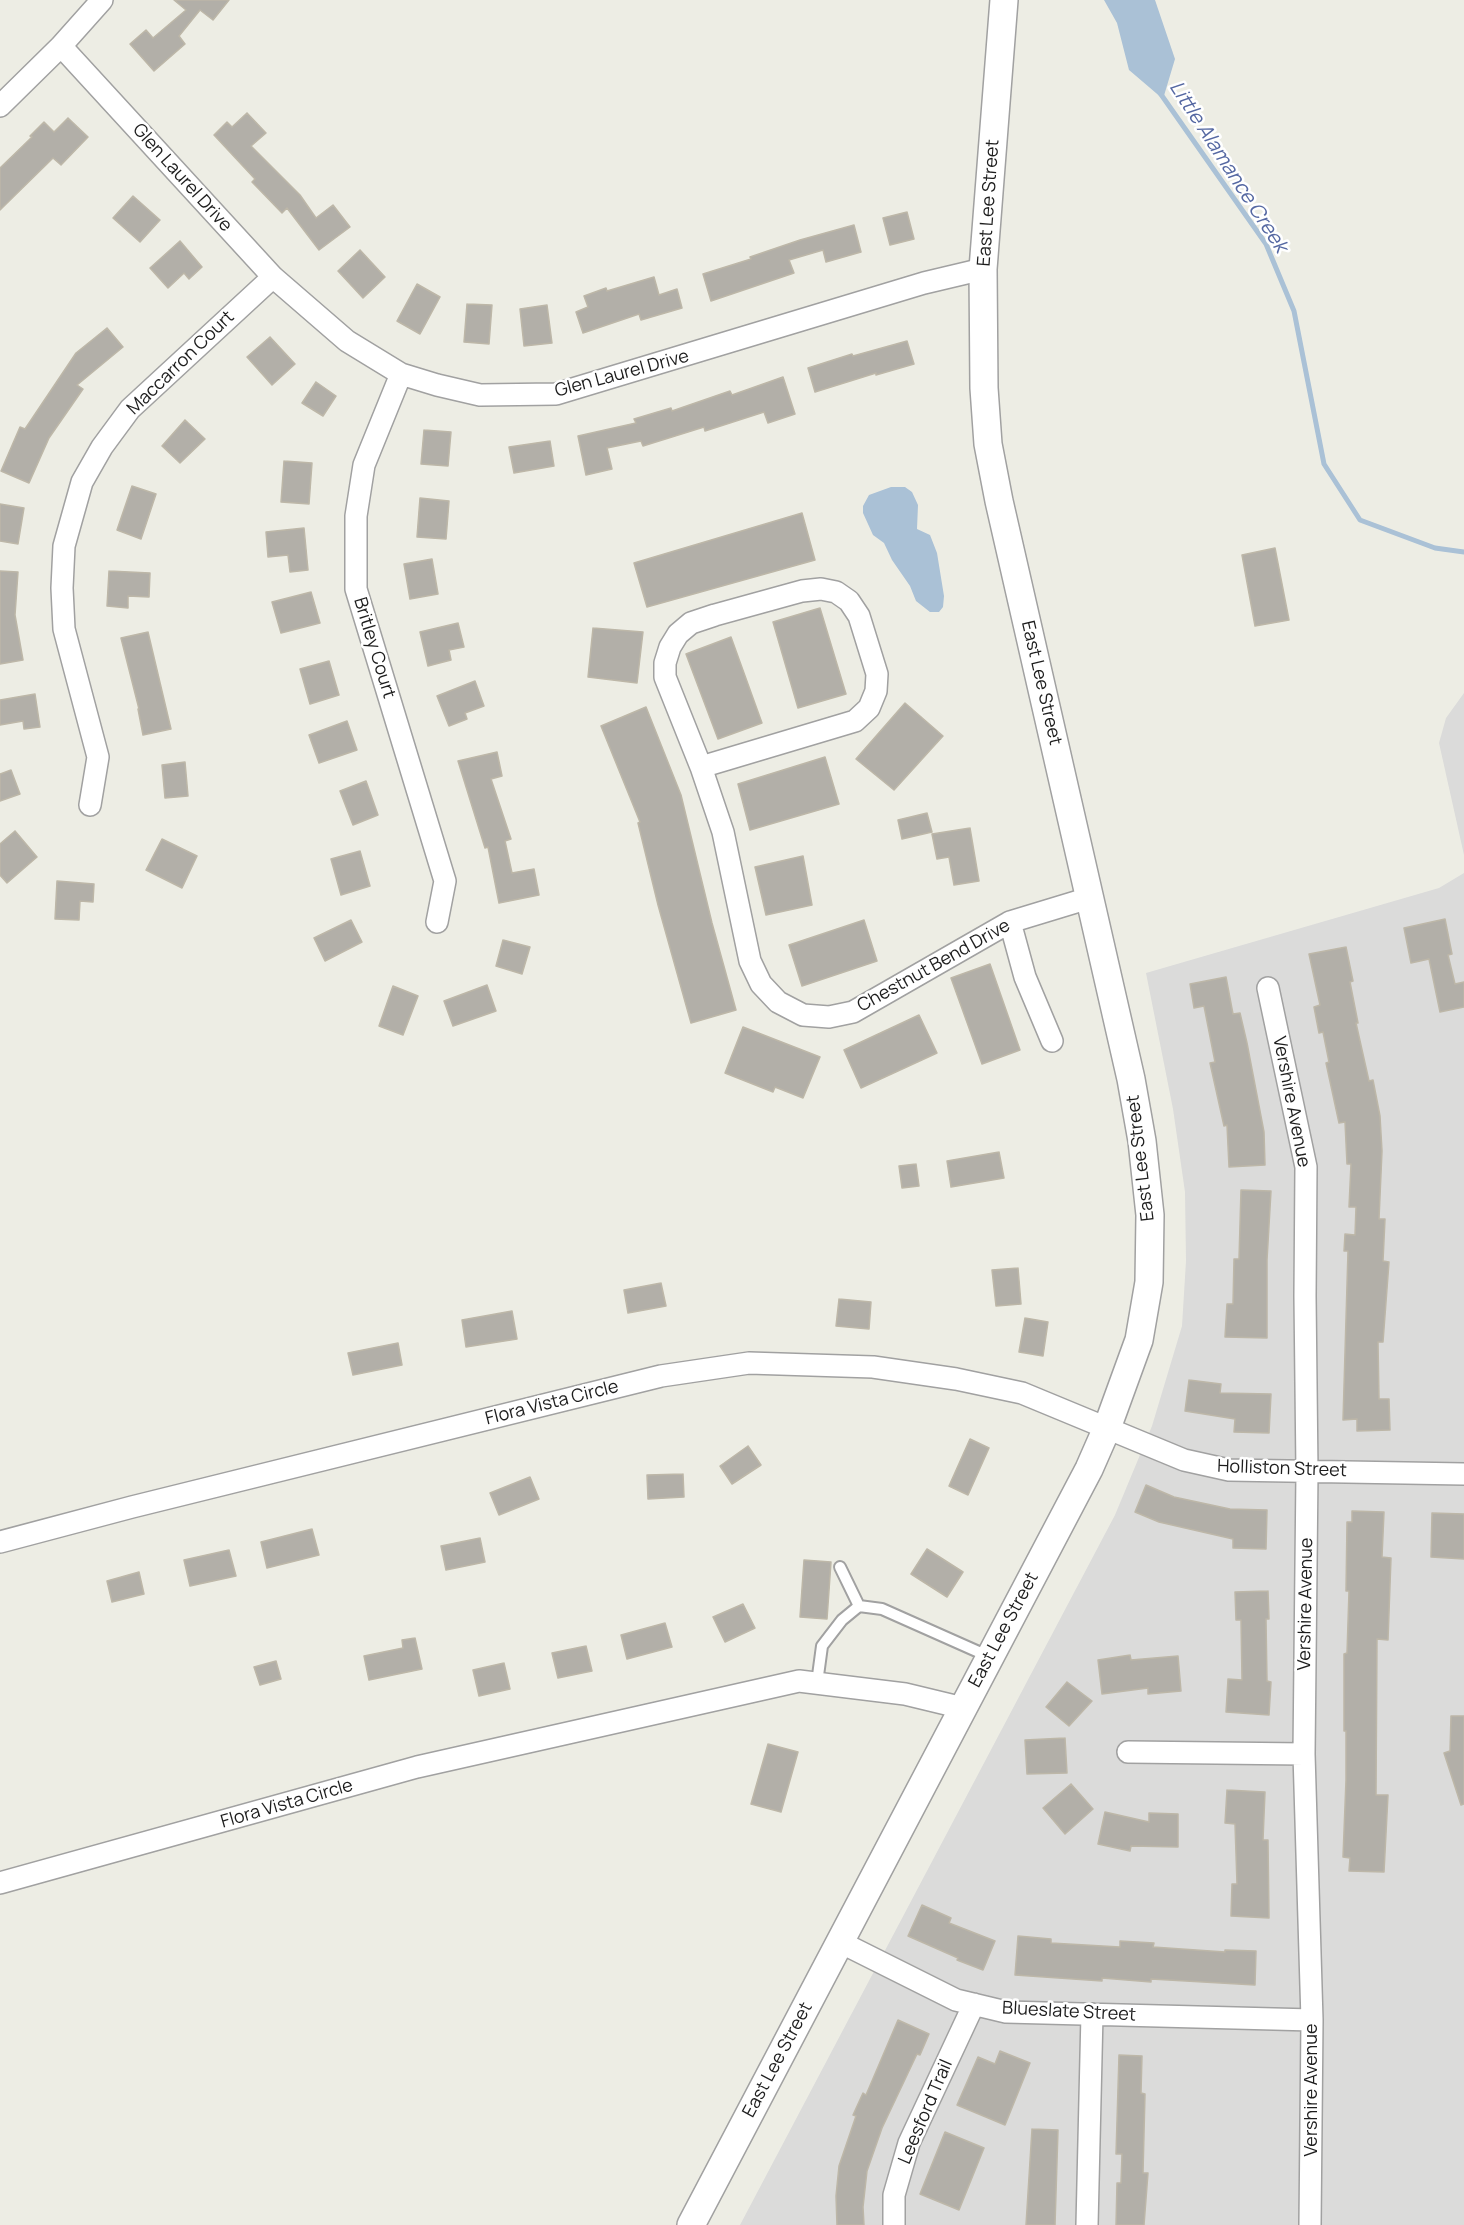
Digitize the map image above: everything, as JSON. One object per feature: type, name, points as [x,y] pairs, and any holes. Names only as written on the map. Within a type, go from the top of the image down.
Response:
[{"type":"street","points":[[0,106],[61,46],[102,0]]},
{"type":"street","name":"East Lee Street","points":[[691,2225],[1089,1469],[1107,1428],[1139,1340],[1149,1282],[1150,1215],[1142,1141],[1131,1078],[999,501],[988,444],[984,388],[984,269],[1004,0]]},
{"type":"street","name":"Glen Laurel Drive","points":[[61,46],[273,277],[347,341],[401,374],[437,385],[480,395],[556,394],[924,283],[984,269]]},
{"type":"street","name":"Maccarron Court","points":[[90,805],[98,757],[64,630],[62,588],[64,546],[82,482],[102,447],[130,409],[273,277]]},
{"type":"street","name":"Britley Court","points":[[401,374],[364,465],[356,516],[356,589],[445,881],[437,922]]},
{"type":"street","name":"Chestnut Bend Drive","points":[[701,767],[855,721],[869,708],[876,691],[877,674],[859,616],[849,601],[836,592],[820,589],[802,591],[691,624],[678,634],[670,647],[665,663],[665,677],[701,767],[723,832],[750,961],[761,984],[778,1002],[803,1015],[829,1017],[853,1012],[1010,922],[1089,898]]},
{"type":"street","points":[[1010,922],[1025,977],[1052,1041]]},
{"type":"street","name":"Vershire Avenue","points":[[1268,988],[1306,1167],[1305,1296],[1308,1472],[1304,1754],[1312,2020],[1310,2225]]},
{"type":"street","name":"Flora Vista Circle","points":[[0,1542],[661,1376],[749,1363],[873,1367],[956,1379],[1022,1393],[1107,1428]]},
{"type":"street","name":"Holliston Street","points":[[1107,1428],[1184,1460],[1229,1470],[1464,1474]]},
{"type":"street","name":"Flora Vista Circle","points":[[0,1883],[417,1767],[800,1681],[905,1694],[963,1708]]},
{"type":"street","points":[[1128,1752],[1304,1754]]},
{"type":"street","name":"Blueslate Street","points":[[840,1942],[957,2000],[1006,2012],[1312,2020]]},
{"type":"street","name":"Leesford Trail","points":[[894,2225],[894,2195],[909,2143],[974,2004]]},
{"type":"street","points":[[1087,2225],[1092,2014]]},
{"type":"lane","points":[[840,1567],[859,1606]]},
{"type":"lane","points":[[817,1683],[822,1646],[842,1620],[859,1606],[882,1609],[990,1658]]},
{"type":"shaded area","points":[[1464,693],[1464,855],[1439,743],[1446,718]]},
{"type":"shaded area","points":[[1464,873],[1464,2225],[740,2225],[1115,1515],[1152,1426],[1182,1326],[1186,1261],[1185,1192],[1173,1109],[1146,973],[1439,888]]},
{"type":"water","points":[[1104,0],[1155,0],[1175,59],[1163,99],[1129,70],[1117,23]]},
{"type":"water","points":[[891,487],[905,487],[912,492],[918,505],[917,529],[930,535],[937,553],[944,596],[943,607],[939,612],[930,612],[916,601],[910,586],[892,560],[884,543],[873,535],[863,513],[863,506],[869,495]]},
{"type":"building","points":[[174,0],[229,0],[213,20],[200,10],[179,36],[185,44],[154,71],[130,44],[146,30],[153,38],[186,10]]},
{"type":"building","points":[[247,113],[266,133],[251,146],[300,195],[316,218],[333,205],[350,227],[319,250],[287,208],[282,213],[252,182],[255,179],[214,135],[227,122],[232,127]]},
{"type":"building","points":[[68,118],[88,137],[61,165],[53,158],[0,210],[0,168],[44,122],[54,132]]},
{"type":"building","points":[[133,196],[160,220],[140,242],[113,218]]},
{"type":"building","points":[[907,212],[914,239],[890,245],[883,218]]},
{"type":"building","points":[[854,225],[861,252],[826,262],[823,250],[789,260],[794,273],[711,301],[703,274],[800,240]]},
{"type":"building","points":[[180,241],[202,267],[189,279],[184,273],[168,288],[150,268]]},
{"type":"building","points":[[360,250],[385,277],[363,298],[338,271]]},
{"type":"building","points":[[654,277],[659,295],[677,289],[682,308],[641,320],[639,314],[583,333],[576,312],[588,307],[584,296],[606,288],[607,291]]},
{"type":"building","points":[[417,284],[440,297],[420,334],[397,321]]},
{"type":"building","points":[[467,304],[492,305],[489,344],[464,342]]},
{"type":"building","points":[[547,305],[552,343],[524,346],[520,309]]},
{"type":"building","points":[[107,328],[123,347],[77,385],[83,389],[49,438],[29,483],[1,471],[20,427],[25,429],[76,353]]},
{"type":"building","points":[[270,337],[295,364],[272,385],[247,357]]},
{"type":"building","points":[[907,341],[914,364],[815,392],[808,368],[852,354],[853,356]]},
{"type":"building","points":[[783,377],[795,414],[768,423],[764,412],[705,431],[704,427],[643,446],[641,441],[607,448],[612,469],[586,475],[578,436],[636,423],[634,419],[671,408],[672,411],[730,391],[732,395]]},
{"type":"building","points":[[316,382],[336,396],[323,416],[302,403]]},
{"type":"building","points":[[185,420],[205,439],[180,463],[162,446]]},
{"type":"building","points":[[424,430],[451,432],[448,466],[421,464]]},
{"type":"building","points":[[550,441],[554,466],[514,473],[509,447]]},
{"type":"building","points":[[284,461],[312,463],[309,504],[281,502]]},
{"type":"building","points":[[132,486],[156,494],[141,539],[117,530]]},
{"type":"building","points":[[420,498],[449,501],[446,539],[417,537]]},
{"type":"building","points":[[0,504],[24,508],[18,544],[0,541]]},
{"type":"building","points":[[802,513],[815,560],[647,607],[634,563]]},
{"type":"building","points":[[304,528],[308,570],[290,572],[288,555],[268,557],[266,532]]},
{"type":"building","points":[[1275,548],[1289,620],[1255,626],[1242,555]]},
{"type":"building","points":[[432,559],[438,594],[410,599],[404,564]]},
{"type":"building","points":[[0,571],[18,572],[15,615],[23,660],[0,664]]},
{"type":"building","points":[[109,571],[150,573],[149,597],[128,596],[128,608],[107,606]]},
{"type":"building","points":[[311,592],[320,623],[281,633],[272,602]]},
{"type":"building","points":[[820,608],[846,694],[798,708],[773,622]]},
{"type":"building","points":[[458,623],[464,647],[449,650],[451,660],[428,666],[420,632]]},
{"type":"building","points":[[593,628],[643,632],[637,683],[588,677]]},
{"type":"building","points":[[148,632],[171,729],[143,735],[139,709],[121,638]]},
{"type":"building","points":[[731,637],[762,723],[718,739],[686,654]]},
{"type":"building","points":[[329,661],[339,695],[310,704],[300,669]]},
{"type":"building","points":[[475,681],[484,706],[465,713],[467,719],[449,726],[437,696]]},
{"type":"building","points":[[35,694],[40,727],[24,729],[23,721],[0,725],[0,700]]},
{"type":"building","points":[[905,703],[943,736],[894,790],[856,759]]},
{"type":"building","points":[[646,707],[681,795],[736,1010],[691,1023],[658,905],[638,823],[640,822],[601,726]]},
{"type":"building","points":[[347,721],[357,750],[319,763],[309,735]]},
{"type":"building","points":[[497,752],[502,776],[491,779],[511,839],[505,841],[512,873],[534,869],[539,895],[499,903],[488,847],[485,848],[458,761]]},
{"type":"building","points":[[825,757],[839,804],[750,830],[738,784]]},
{"type":"building","points":[[185,762],[188,796],[165,798],[162,765]]},
{"type":"building","points":[[11,770],[20,794],[0,801],[0,774]]},
{"type":"building","points":[[366,781],[378,815],[353,825],[340,791]]},
{"type":"building","points":[[927,813],[932,832],[902,839],[898,820]]},
{"type":"building","points":[[970,828],[979,881],[954,885],[949,857],[937,859],[932,834]]},
{"type":"building","points":[[15,831],[37,857],[7,883],[0,875],[0,844]]},
{"type":"building","points":[[162,839],[197,856],[182,888],[146,870]]},
{"type":"building","points":[[360,851],[370,886],[341,895],[331,859]]},
{"type":"building","points":[[803,856],[812,905],[766,915],[755,867]]},
{"type":"building","points":[[57,881],[94,884],[93,902],[80,901],[79,920],[55,919]]},
{"type":"building","points":[[1445,919],[1452,954],[1448,955],[1455,984],[1464,982],[1464,1007],[1440,1012],[1429,959],[1411,963],[1404,928]]},
{"type":"building","points":[[351,920],[362,942],[325,961],[314,938]]},
{"type":"building","points":[[864,920],[877,961],[802,986],[789,945]]},
{"type":"building","points":[[503,940],[530,947],[522,974],[496,966]]},
{"type":"building","points":[[1346,947],[1353,981],[1350,982],[1358,1023],[1356,1023],[1369,1081],[1373,1080],[1380,1116],[1382,1151],[1379,1219],[1385,1219],[1383,1261],[1389,1262],[1383,1342],[1378,1342],[1379,1399],[1389,1399],[1390,1430],[1357,1431],[1357,1419],[1343,1420],[1348,1251],[1344,1251],[1345,1234],[1355,1235],[1356,1207],[1349,1207],[1351,1164],[1347,1164],[1345,1122],[1339,1123],[1326,1063],[1329,1062],[1323,1032],[1319,1033],[1314,1007],[1320,1005],[1309,954]]},
{"type":"building","points":[[990,964],[1020,1050],[982,1064],[951,978]]},
{"type":"building","points":[[1226,977],[1233,1014],[1240,1013],[1247,1043],[1264,1132],[1265,1165],[1229,1167],[1227,1125],[1224,1126],[1210,1063],[1215,1062],[1204,1006],[1194,1008],[1190,984]]},
{"type":"building","points":[[487,985],[496,1011],[453,1026],[444,1001]]},
{"type":"building","points":[[393,986],[418,996],[403,1035],[379,1026]]},
{"type":"building","points":[[919,1015],[937,1053],[861,1088],[844,1050]]},
{"type":"building","points":[[743,1027],[820,1057],[803,1098],[775,1087],[773,1092],[725,1073]]},
{"type":"building","points":[[999,1152],[1004,1178],[951,1187],[947,1161]]},
{"type":"building","points":[[916,1164],[919,1186],[902,1188],[899,1166]]},
{"type":"building","points":[[1241,1190],[1271,1191],[1267,1260],[1267,1338],[1225,1337],[1227,1304],[1233,1304],[1234,1259],[1239,1259]]},
{"type":"building","points":[[1018,1268],[1021,1304],[996,1306],[992,1270]]},
{"type":"building","points":[[661,1283],[666,1306],[628,1313],[624,1290]]},
{"type":"building","points":[[839,1299],[871,1302],[869,1329],[836,1326]]},
{"type":"building","points":[[512,1311],[517,1339],[466,1347],[462,1320]]},
{"type":"building","points":[[1025,1318],[1048,1322],[1043,1356],[1019,1352]]},
{"type":"building","points":[[398,1343],[402,1365],[353,1375],[348,1353]]},
{"type":"building","points":[[1189,1380],[1221,1384],[1220,1393],[1271,1394],[1269,1433],[1234,1432],[1235,1419],[1185,1411]]},
{"type":"building","points":[[970,1439],[989,1448],[968,1495],[949,1486]]},
{"type":"building","points":[[748,1446],[761,1465],[732,1484],[720,1466]]},
{"type":"building","points":[[683,1474],[684,1497],[648,1499],[647,1475]]},
{"type":"building","points":[[530,1477],[539,1499],[499,1515],[490,1493]]},
{"type":"building","points":[[1146,1485],[1174,1497],[1230,1509],[1267,1510],[1266,1549],[1233,1548],[1233,1539],[1159,1522],[1135,1512]]},
{"type":"building","points":[[1352,1511],[1384,1512],[1382,1557],[1391,1558],[1388,1640],[1377,1639],[1376,1795],[1388,1795],[1384,1872],[1349,1871],[1350,1858],[1343,1857],[1346,1780],[1344,1654],[1347,1653],[1349,1591],[1346,1591],[1347,1522],[1352,1522]]},
{"type":"building","points":[[1432,1513],[1464,1514],[1464,1559],[1431,1557]]},
{"type":"building","points":[[312,1529],[319,1555],[267,1568],[261,1542]]},
{"type":"building","points":[[480,1538],[485,1562],[446,1570],[441,1546]]},
{"type":"building","points":[[927,1549],[963,1572],[947,1597],[911,1574]]},
{"type":"building","points":[[229,1550],[236,1576],[190,1586],[184,1560]]},
{"type":"building","points":[[804,1560],[831,1562],[827,1619],[800,1617]]},
{"type":"building","points":[[139,1572],[144,1594],[112,1602],[107,1581]]},
{"type":"building","points":[[1268,1591],[1267,1681],[1271,1682],[1269,1715],[1226,1712],[1228,1679],[1242,1680],[1241,1620],[1236,1620],[1235,1592]]},
{"type":"building","points":[[743,1604],[755,1628],[725,1642],[713,1617]]},
{"type":"building","points":[[665,1623],[672,1647],[627,1659],[621,1635]]},
{"type":"building","points":[[415,1638],[422,1669],[369,1680],[364,1656],[403,1648],[402,1640]]},
{"type":"building","points":[[586,1646],[592,1671],[558,1678],[552,1653]]},
{"type":"building","points":[[1130,1655],[1131,1660],[1178,1656],[1181,1691],[1148,1694],[1148,1688],[1102,1694],[1098,1660]]},
{"type":"building","points":[[276,1661],[281,1679],[260,1685],[254,1667]]},
{"type":"building","points":[[504,1663],[510,1689],[479,1696],[473,1670]]},
{"type":"building","points":[[1067,1682],[1092,1701],[1069,1726],[1046,1707]]},
{"type":"building","points":[[1451,1716],[1464,1716],[1464,1804],[1461,1805],[1444,1753],[1450,1751]]},
{"type":"building","points":[[1065,1738],[1067,1773],[1027,1774],[1025,1740]]},
{"type":"building","points":[[768,1744],[798,1752],[781,1812],[751,1804]]},
{"type":"building","points":[[1071,1784],[1093,1809],[1065,1834],[1043,1808]]},
{"type":"building","points":[[1227,1790],[1265,1792],[1263,1840],[1268,1840],[1269,1918],[1231,1916],[1232,1884],[1237,1884],[1235,1824],[1225,1823]]},
{"type":"building","points":[[1105,1812],[1149,1822],[1149,1813],[1178,1814],[1178,1847],[1131,1846],[1130,1851],[1098,1844]]},
{"type":"building","points":[[922,1905],[951,1918],[949,1923],[995,1941],[983,1970],[908,1936]]},
{"type":"building","points":[[1018,1936],[1051,1939],[1051,1943],[1120,1947],[1120,1941],[1154,1943],[1153,1947],[1225,1952],[1225,1950],[1256,1951],[1255,1985],[1151,1979],[1151,1982],[1102,1978],[1102,1981],[1015,1975]]},
{"type":"building","points":[[898,2020],[929,2034],[882,2128],[867,2171],[863,2207],[864,2225],[837,2225],[836,2196],[839,2166],[856,2116],[853,2115],[863,2093],[866,2095]]},
{"type":"building","points":[[1000,2051],[1030,2063],[1005,2125],[957,2105],[978,2057],[995,2064]]},
{"type":"building","points":[[1119,2055],[1142,2056],[1141,2093],[1145,2094],[1143,2173],[1148,2173],[1144,2225],[1116,2225],[1117,2183],[1121,2183],[1122,2154],[1116,2154]]},
{"type":"building","points":[[1032,2129],[1058,2130],[1055,2225],[1026,2225]]},
{"type":"building","points":[[945,2132],[984,2148],[959,2210],[920,2194]]},
{"type":"waterway","name":"Little Alamance Creek","points":[[1160,93],[1266,244],[1294,311],[1324,464],[1360,520],[1435,548],[1464,552]]}]
